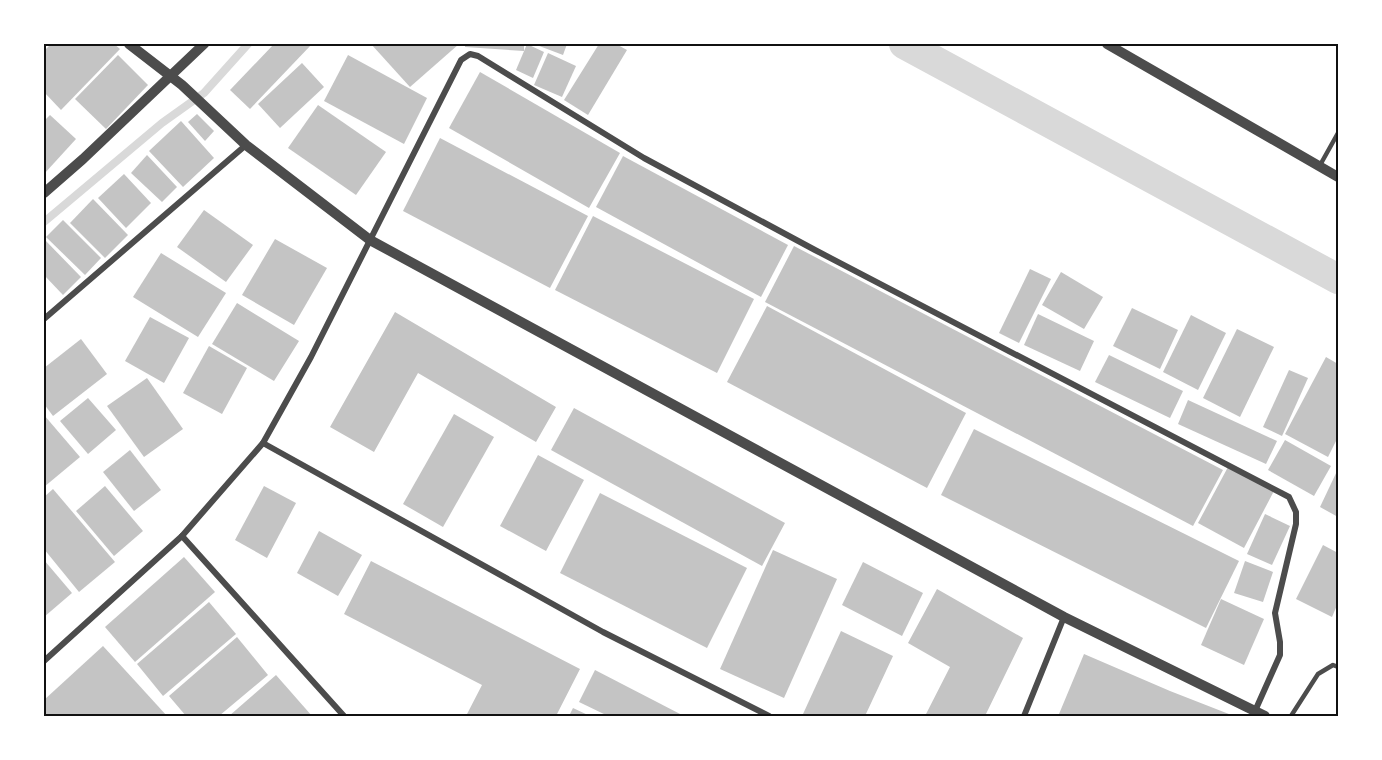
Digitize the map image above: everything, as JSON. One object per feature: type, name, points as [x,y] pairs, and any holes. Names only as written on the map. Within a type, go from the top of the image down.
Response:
[{"type":"street","points":[[44,661],[182,536],[262,443],[312,357],[370,240],[461,60],[470,54],[478,56],[654,163],[815,250],[1289,497],[1296,512],[1296,524],[1275,613],[1280,655],[1260,714],[1064,617],[370,240],[246,145],[182,85],[129,44]]},
{"type":"street","points":[[44,193],[204,44]]},
{"type":"street","points":[[1107,44],[1338,177]]},
{"type":"street","points":[[44,319],[246,145]]},
{"type":"street","points":[[262,443],[603,632],[769,717]]},
{"type":"street","points":[[182,536],[344,717]]},
{"type":"street","points":[[1024,717],[1064,617]]},
{"type":"lane","points":[[1319,167],[1338,133]]},
{"type":"lane","points":[[1291,717],[1318,674],[1333,664],[1338,667]]},
{"type":"building","points":[[51,44],[114,44],[120,49],[61,110],[44,92],[44,51]]},
{"type":"building","points":[[274,44],[312,44],[250,109],[230,90]]},
{"type":"building","points":[[371,44],[459,44],[410,87]]},
{"type":"building","points":[[465,44],[524,44],[524,51],[465,47]]},
{"type":"building","points":[[527,44],[544,52],[533,78],[516,70]]},
{"type":"building","points":[[534,44],[567,44],[563,55]]},
{"type":"building","points":[[599,44],[616,44],[627,50],[588,115],[564,100]]},
{"type":"building","points":[[548,53],[576,66],[562,97],[534,85]]},
{"type":"building","points":[[118,55],[148,85],[106,129],[75,99]]},
{"type":"building","points":[[348,55],[427,98],[404,144],[324,101]]},
{"type":"building","points":[[302,63],[324,87],[280,128],[258,104]]},
{"type":"building","points":[[480,72],[620,153],[589,208],[449,128]]},
{"type":"building","points":[[318,105],[386,152],[356,195],[288,148]]},
{"type":"building","points":[[197,114],[214,131],[205,141],[188,122]]},
{"type":"building","points":[[50,115],[76,139],[44,174],[44,121]]},
{"type":"building","points":[[181,121],[214,158],[183,187],[149,151]]},
{"type":"building","points":[[440,138],[588,216],[550,288],[403,211]]},
{"type":"building","points":[[147,155],[177,187],[162,202],[131,173]]},
{"type":"building","points":[[623,156],[788,245],[761,297],[596,207]]},
{"type":"building","points":[[124,174],[151,203],[126,228],[98,198]]},
{"type":"building","points":[[93,199],[128,235],[105,258],[70,223]]},
{"type":"building","points":[[204,210],[253,245],[226,282],[177,247]]},
{"type":"building","points":[[593,216],[754,299],[717,373],[555,290]]},
{"type":"building","points":[[63,220],[101,258],[85,275],[46,237]]},
{"type":"building","points":[[44,239],[81,277],[63,295],[44,275]]},
{"type":"building","points":[[275,239],[327,268],[294,325],[242,295]]},
{"type":"building","points":[[794,246],[1223,470],[1193,526],[765,302]]},
{"type":"building","points":[[161,253],[226,293],[198,337],[133,297]]},
{"type":"building","points":[[1030,269],[1051,279],[1019,343],[999,333]]},
{"type":"building","points":[[1061,272],[1103,297],[1084,329],[1042,305]]},
{"type":"building","points":[[237,303],[299,341],[274,381],[212,344]]},
{"type":"building","points":[[767,306],[966,413],[927,488],[727,382]]},
{"type":"building","points":[[1132,308],[1178,330],[1160,369],[1113,346]]},
{"type":"building","points":[[395,312],[556,407],[536,442],[418,373],[374,452],[330,427]]},
{"type":"building","points":[[1038,314],[1094,341],[1080,371],[1024,345]]},
{"type":"building","points":[[1191,315],[1226,333],[1198,390],[1163,372]]},
{"type":"building","points":[[150,317],[189,338],[164,383],[125,361]]},
{"type":"building","points":[[1237,329],[1274,347],[1240,417],[1203,398]]},
{"type":"building","points":[[81,339],[107,374],[53,416],[44,404],[44,368]]},
{"type":"building","points":[[209,346],[247,368],[222,414],[183,393]]},
{"type":"building","points":[[1109,355],[1183,391],[1170,418],[1095,382]]},
{"type":"building","points":[[1326,357],[1338,364],[1338,437],[1328,457],[1285,434]]},
{"type":"building","points":[[1289,370],[1308,378],[1282,436],[1263,427]]},
{"type":"building","points":[[147,378],[183,429],[144,457],[107,406]]},
{"type":"building","points":[[88,398],[116,430],[88,454],[60,421]]},
{"type":"building","points":[[1188,400],[1277,441],[1266,464],[1178,424]]},
{"type":"building","points":[[574,408],[785,523],[762,566],[551,450]]},
{"type":"building","points":[[454,414],[494,437],[443,527],[403,504]]},
{"type":"building","points":[[44,415],[80,457],[44,487]]},
{"type":"building","points":[[974,429],[1239,561],[1206,628],[941,495]]},
{"type":"building","points":[[1285,440],[1331,466],[1314,496],[1268,470]]},
{"type":"building","points":[[130,450],[161,490],[134,511],[103,472]]},
{"type":"building","points":[[538,455],[584,480],[546,551],[500,526]]},
{"type":"building","points":[[1228,467],[1274,491],[1244,548],[1198,523]]},
{"type":"building","points":[[1338,469],[1338,517],[1320,507]]},
{"type":"building","points":[[105,486],[143,531],[114,556],[76,511]]},
{"type":"building","points":[[264,486],[296,503],[267,558],[235,540]]},
{"type":"building","points":[[53,489],[115,562],[79,592],[44,549],[44,497]]},
{"type":"building","points":[[600,493],[747,568],[707,648],[560,573]]},
{"type":"building","points":[[1265,514],[1290,526],[1272,565],[1247,554]]},
{"type":"building","points":[[319,531],[362,555],[338,596],[297,573]]},
{"type":"building","points":[[1323,545],[1338,553],[1338,603],[1332,617],[1296,599]]},
{"type":"building","points":[[773,550],[837,579],[784,698],[720,669]]},
{"type":"building","points":[[184,557],[215,592],[135,662],[105,627]]},
{"type":"building","points":[[44,560],[72,593],[44,617]]},
{"type":"building","points":[[371,561],[580,669],[556,716],[466,716],[482,685],[344,614]]},
{"type":"building","points":[[1245,561],[1273,572],[1263,602],[1234,593]]},
{"type":"building","points":[[863,562],[923,593],[902,636],[842,605]]},
{"type":"building","points":[[937,589],[1023,638],[985,716],[925,716],[950,667],[908,643]]},
{"type":"building","points":[[1221,599],[1264,619],[1244,665],[1201,645]]},
{"type":"building","points":[[209,602],[236,634],[163,696],[137,664]]},
{"type":"building","points":[[841,631],[893,656],[865,716],[808,716],[803,714]]},
{"type":"building","points":[[237,637],[268,675],[219,716],[186,716],[169,696]]},
{"type":"building","points":[[103,646],[167,716],[44,716],[44,700]]},
{"type":"building","points":[[1084,654],[1234,716],[1066,716],[1059,714]]},
{"type":"building","points":[[595,670],[684,716],[608,716],[579,702]]},
{"type":"building","points":[[276,675],[312,716],[229,716]]},
{"type":"building","points":[[573,708],[590,716],[569,716]]},
{"type":"waterway","points":[[44,222],[162,123],[204,93],[248,44]]},
{"type":"waterway","points":[[904,44],[1338,279]]}]
